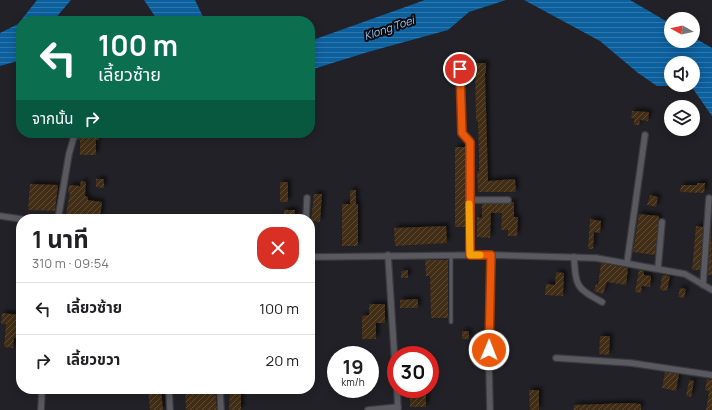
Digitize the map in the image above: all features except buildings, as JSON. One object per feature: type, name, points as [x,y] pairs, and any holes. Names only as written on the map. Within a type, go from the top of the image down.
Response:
[{"type":"street","points":[[460,69],[462,133],[470,142],[470,255]]},
{"type":"street","points":[[627,263],[645,135]]},
{"type":"street","points":[[59,214],[69,154],[74,138]]},
{"type":"street","points":[[306,214],[307,198]]},
{"type":"street","points":[[703,285],[709,198]]},
{"type":"street","points":[[469,200],[508,200]]},
{"type":"street","points":[[0,216],[16,218]]},
{"type":"street","points":[[658,268],[662,222]]},
{"type":"street","points":[[388,255],[394,346]]},
{"type":"street","points":[[315,257],[491,255],[596,258],[685,274],[712,290]]},
{"type":"street","points":[[490,410],[488,366],[491,255]]},
{"type":"street","points":[[574,257],[577,284],[580,291],[602,302]]},
{"type":"street","points":[[556,358],[631,363],[712,375]]},
{"type":"street","points":[[41,410],[42,394]]},
{"type":"street","points":[[169,394],[170,410]]},
{"type":"street","points":[[220,394],[221,410]]},
{"type":"street","points":[[368,410],[398,409],[397,398]]},
{"type":"lane","points":[[451,256],[451,322]]},
{"type":"water","points":[[37,0],[71,0],[57,16],[24,16]]},
{"type":"water","points":[[144,0],[195,0],[203,16],[155,16]]},
{"type":"water","name":"Klong Toei","points":[[425,0],[506,0],[469,12],[448,30],[315,68],[315,39]]},
{"type":"water","points":[[524,0],[630,0],[664,20],[664,48],[700,48],[700,41],[712,48],[712,116],[695,92],[700,92],[700,56],[664,56],[664,86],[657,86],[638,73],[600,41]]},
{"type":"water","points":[[16,25],[16,61],[0,66],[0,33]]},
{"type":"slow traffic","points":[[469,204],[470,255],[480,255]]},
{"type":"route","points":[[460,69],[462,133],[470,142],[470,255],[491,255],[489,350]]}]
